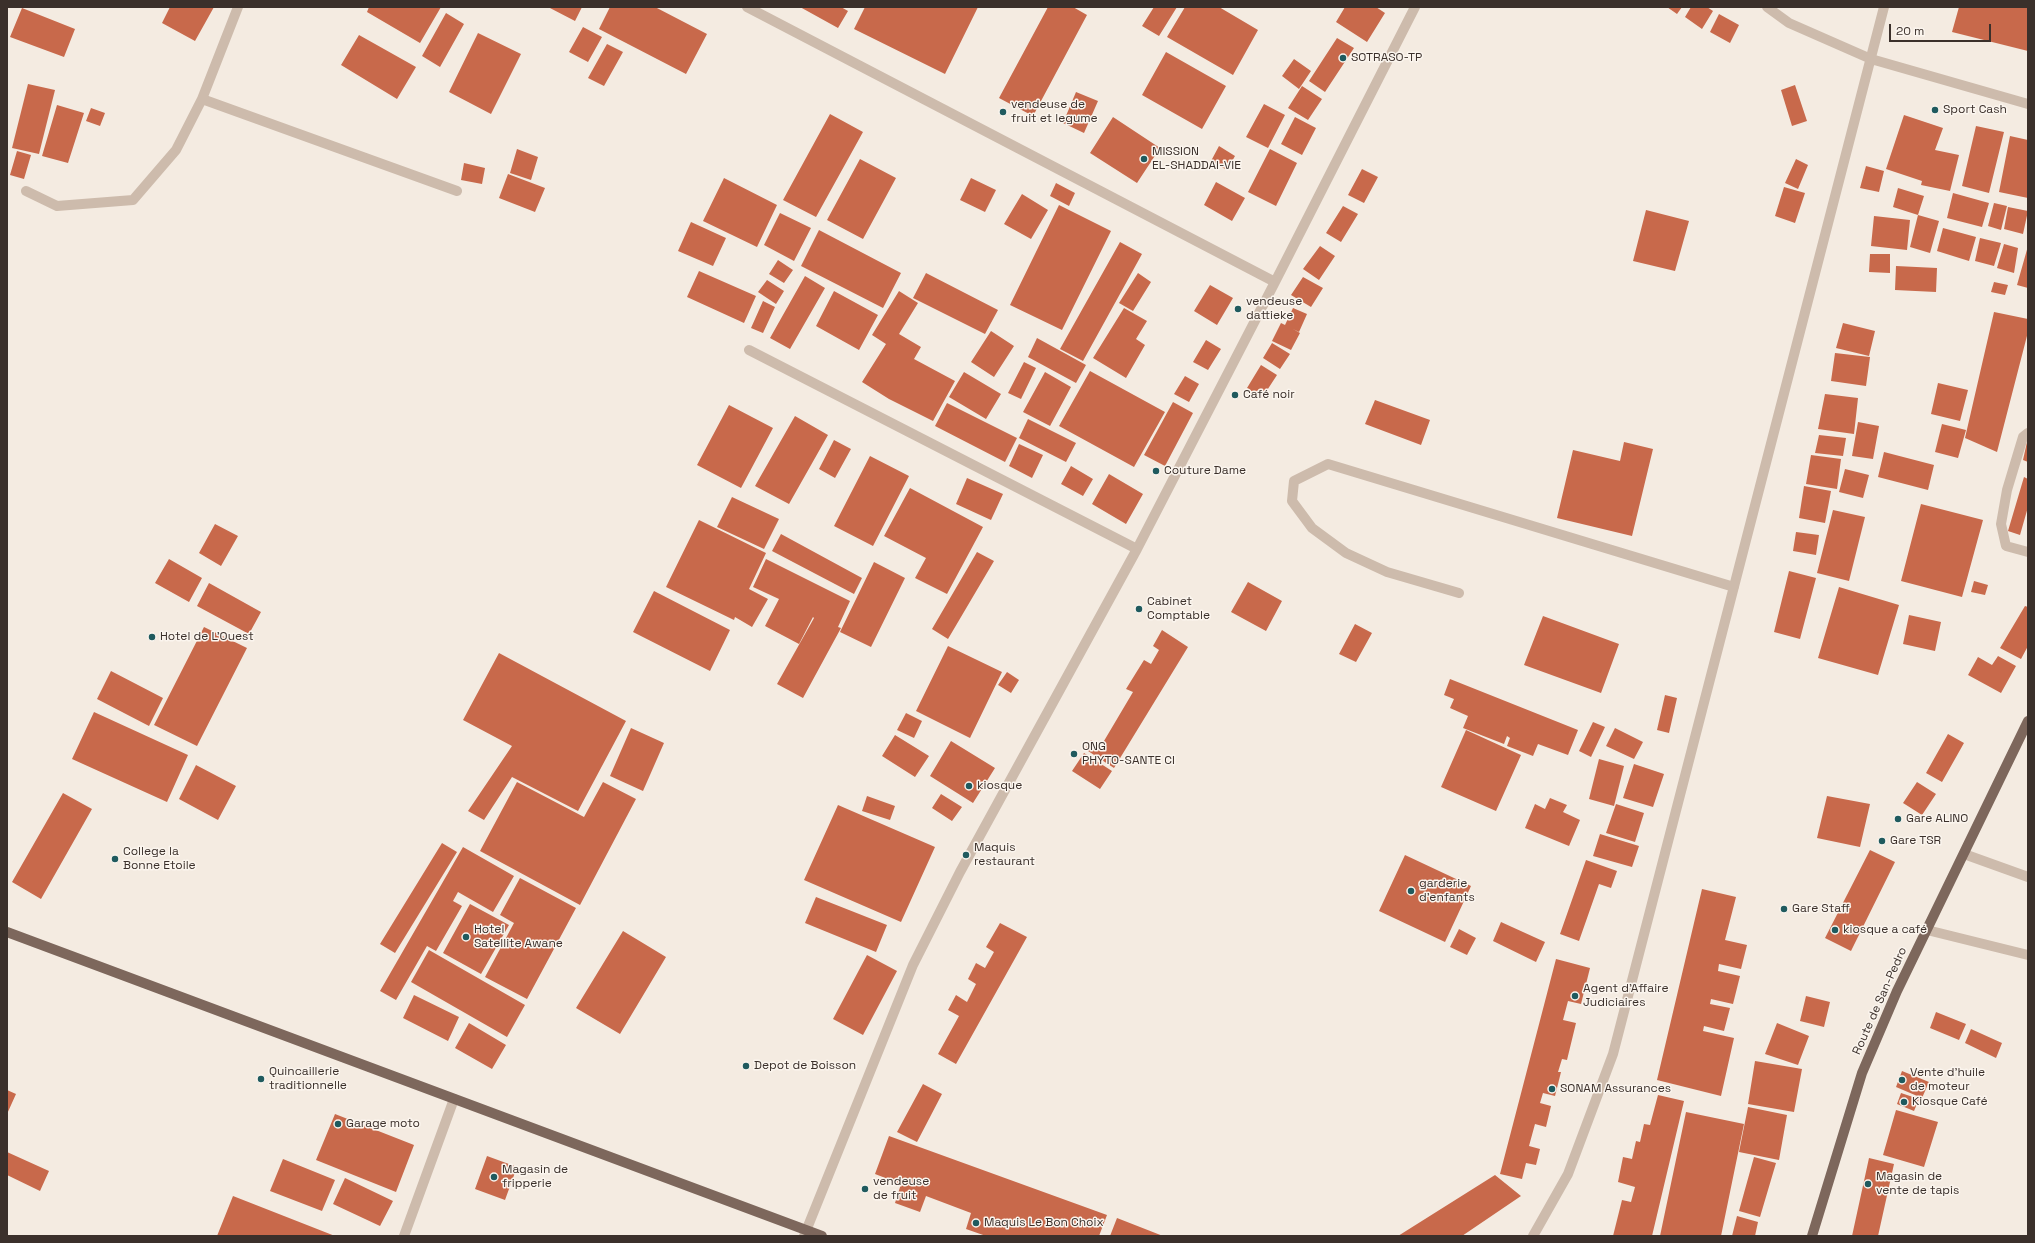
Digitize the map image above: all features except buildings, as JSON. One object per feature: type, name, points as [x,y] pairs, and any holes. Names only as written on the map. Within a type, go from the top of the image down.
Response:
[{"type":"main road","name":"Route de San-Pedro","points":[[1812,1236],[1862,1073],[1897,991],[2027,727]]},
{"type":"main road","points":[[7,932],[454,1099],[805,1233],[822,1236]]},
{"type":"street","points":[[26,191],[57,206],[133,200],[176,150],[202,99],[238,7]]},
{"type":"street","points":[[747,7],[1275,282]]},
{"type":"street","points":[[805,1233],[913,965],[960,872],[1137,549],[1415,7]]},
{"type":"street","points":[[1767,7],[1789,23],[1871,59],[2028,104]]},
{"type":"street","points":[[1533,1236],[1568,1174],[1613,1054],[1884,7]]},
{"type":"street","points":[[202,99],[457,191]]},
{"type":"street","points":[[749,350],[1137,549]]},
{"type":"street","points":[[2028,433],[2023,437],[2007,490],[2002,524],[2006,546],[2028,552]]},
{"type":"street","points":[[1459,593],[1387,572],[1346,553],[1312,528],[1292,501],[1294,481],[1328,464],[1734,587]]},
{"type":"street","points":[[1964,854],[2028,877]]},
{"type":"street","points":[[1927,930],[2028,955]]},
{"type":"street","points":[[404,1236],[454,1099]]},
{"type":"place","name":"SOTRASO-TP","points":[[1343,58]]},
{"type":"place","name":"Sport Cash","points":[[1935,110]]},
{"type":"place","name":"vendeuse de fruit et legume","points":[[1003,112]]},
{"type":"place","name":"MISSION EL-SHADDAI-VIE","points":[[1144,159]]},
{"type":"place","name":"vendeuse dattieke","points":[[1238,309]]},
{"type":"place","name":"Café noir","points":[[1235,395]]},
{"type":"place","name":"Couture Dame","points":[[1156,471]]},
{"type":"place","name":"Cabinet Comptable","points":[[1139,609]]},
{"type":"place","name":"Hotel de L'Ouest","points":[[152,637]]},
{"type":"place","name":"ONG PHYTO-SANTE CI","points":[[1074,754]]},
{"type":"place","name":"kiosque","points":[[969,786]]},
{"type":"place","name":"Gare ALINO","points":[[1898,819]]},
{"type":"place","name":"Gare TSR","points":[[1882,841]]},
{"type":"place","name":"Maquis restaurant","points":[[966,855]]},
{"type":"place","name":"College la Bonne Etoile","points":[[115,859]]},
{"type":"place","name":"garderie d'enfants","points":[[1411,891]]},
{"type":"place","name":"Gare Staff","points":[[1784,909]]},
{"type":"place","name":"kiosque a café","points":[[1835,930]]},
{"type":"place","name":"Hotel Satellite Awane","points":[[466,937]]},
{"type":"place","name":"Agent d'Affaire Judiciaires","points":[[1575,996]]},
{"type":"place","name":"Depot de Boisson","points":[[746,1066]]},
{"type":"place","name":"Quincaillerie traditionnelle","points":[[261,1079]]},
{"type":"place","name":"Vente d'huile de moteur","points":[[1902,1080]]},
{"type":"place","name":"SONAM Assurances","points":[[1552,1089]]},
{"type":"place","name":"Kiosque Café","points":[[1904,1102]]},
{"type":"place","name":"Garage moto","points":[[338,1124]]},
{"type":"place","name":"Magasin de fripperie","points":[[494,1177]]},
{"type":"place","name":"Magasin de vente de tapis","points":[[1868,1184]]},
{"type":"place","name":"vendeuse de fruit","points":[[865,1189]]},
{"type":"place","name":"Maquis Le Bon Choix","points":[[976,1223]]}]
